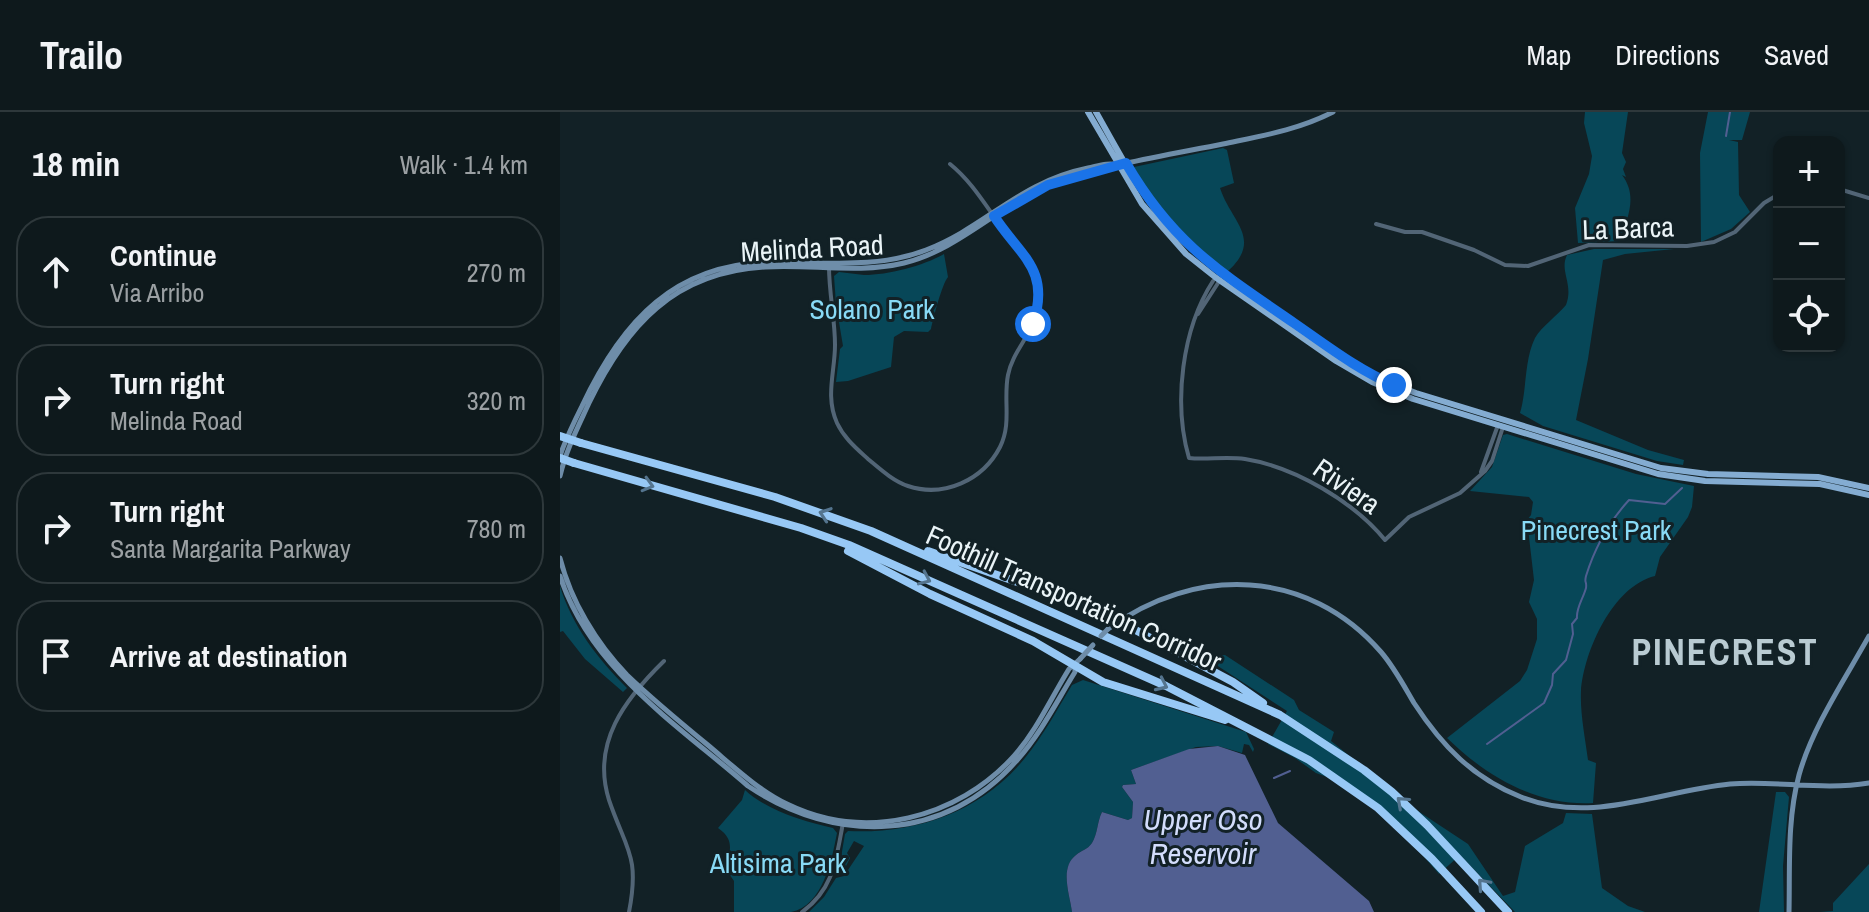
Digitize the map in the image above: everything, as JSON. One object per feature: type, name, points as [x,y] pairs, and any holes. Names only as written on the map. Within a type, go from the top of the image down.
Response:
[{"type":"highway","name":"Foothill Transportation Corridor","points":[[560,436],[775,497],[871,531],[1280,715],[1379,782],[1458,857],[1508,912]]},
{"type":"highway","name":"Foothill Transportation Corridor","points":[[560,457],[849,545],[1166,686],[1272,739],[1362,796],[1408,834],[1481,912]]},
{"type":"highway","points":[[801,528],[930,594],[1078,662],[1114,686],[1252,729]]},
{"type":"highway","points":[[871,531],[1098,610],[1233,682],[1280,715]]},
{"type":"main road","points":[[1088,112],[1161,228],[1186,254],[1369,373],[1502,424],[1668,476],[1705,481],[1820,484],[1869,495]]},
{"type":"main road","points":[[1096,112],[1122,164]]},
{"type":"main road","name":"Melinda Road","points":[[560,476],[567,451],[609,362],[632,330],[662,303],[684,289],[742,269],[869,263],[910,256],[951,239],[1048,185],[1122,164],[1285,131],[1333,112]]},
{"type":"main road","name":"Melinda Road","points":[[560,457],[596,377],[618,340],[660,299],[696,278],[749,263],[829,265]]},
{"type":"main road","name":"Melinda Road","points":[[590,401],[596,377]]},
{"type":"main road","points":[[1502,424],[1672,470],[1708,474],[1810,476],[1869,488]]},
{"type":"main road","points":[[560,558],[568,585],[593,630],[638,689]]},
{"type":"main road","points":[[560,576],[570,601],[599,648],[638,689],[748,786],[798,815],[843,823],[878,828],[905,825],[950,811],[978,795],[1004,775],[1028,746],[1075,672],[1078,662],[1108,629],[1164,597],[1215,585],[1266,587],[1317,603],[1349,622],[1380,652],[1437,736],[1459,760],[1501,788],[1541,803],[1559,807],[1599,808],[1731,784],[1831,787],[1869,783]]},
{"type":"main road","points":[[1789,912],[1791,821],[1797,786],[1812,742],[1869,636]]},
{"type":"street","points":[[829,265],[835,345],[830,382],[834,416],[848,441],[888,476],[908,486],[943,489],[967,480],[991,461],[1005,434],[1008,375],[1015,354],[1033,324],[1038,291],[1029,261],[973,186],[950,164]]},
{"type":"street","points":[[1845,191],[1869,198]]},
{"type":"street","name":"La Barca","points":[[1376,224],[1405,232],[1422,232],[1474,250],[1505,265],[1528,266],[1589,245],[1687,246],[1710,243],[1735,232],[1773,198]]},
{"type":"street","name":"Riviera","points":[[1218,277],[1198,314],[1187,344],[1182,381],[1189,458],[1244,459],[1291,471],[1331,494],[1385,540],[1409,517],[1460,493],[1489,460],[1502,424]]},
{"type":"street","points":[[629,912],[633,859],[610,802],[603,768],[610,731],[621,709],[664,661]]},
{"type":"street","points":[[802,912],[830,881],[837,861],[843,823]]},
{"type":"green space","points":[[1585,112],[1628,112],[1622,153],[1626,162],[1623,169],[1626,177],[1622,175],[1630,191],[1630,199],[1619,241],[1578,243],[1575,208],[1589,174],[1592,156],[1584,123]]},
{"type":"green space","points":[[1708,112],[1750,112],[1742,140],[1729,140],[1738,142],[1739,195],[1750,212],[1731,229],[1701,242],[1700,153]]},
{"type":"green space","points":[[1223,148],[1227,150],[1234,183],[1220,188],[1244,240],[1238,260],[1227,272],[1174,225],[1134,167]]},
{"type":"green space","points":[[1594,249],[1674,249],[1625,254],[1603,260],[1576,420],[1648,450],[1684,460],[1683,465],[1657,461],[1543,426],[1520,413],[1535,338],[1566,305],[1567,255]]},
{"type":"green space","name":"Solano Park","points":[[944,254],[948,277],[931,329],[928,332],[904,331],[894,337],[891,367],[836,382],[843,346],[834,276],[839,272],[873,275],[894,272]]},
{"type":"green space","name":"Pinecrest Park","points":[[1503,435],[1636,474],[1694,486],[1688,517],[1660,557],[1655,576],[1640,582],[1614,606],[1603,622],[1588,658],[1581,699],[1588,760],[1596,763],[1593,803],[1552,799],[1513,786],[1478,765],[1447,738],[1520,681],[1537,639],[1537,619],[1529,602],[1534,580],[1527,520],[1533,502],[1529,497],[1470,491],[1492,467]]},
{"type":"green space","points":[[560,586],[571,615],[587,641],[627,688],[623,692],[585,659],[563,631],[560,632]]},
{"type":"green space","points":[[1225,655],[1294,700],[1299,710],[1334,732],[1331,741],[1418,811],[1468,844],[1503,896],[1515,892],[1525,846],[1563,823],[1566,813],[1592,814],[1602,888],[1628,906],[1645,912],[1515,912],[1460,855],[1439,874],[1405,835],[1400,823],[1335,780],[1316,773],[1268,744],[1287,711],[1204,657]]},
{"type":"green space","points":[[1083,680],[1246,732],[1253,752],[1249,745],[1244,744],[1242,753],[1218,746],[1196,747],[1131,770],[1136,784],[1122,787],[1133,802],[1132,818],[1128,820],[1102,812],[1092,843],[1076,855],[1068,867],[1072,912],[809,912],[824,897],[836,878],[844,876],[864,846],[854,841],[847,853],[850,858],[842,874],[838,875],[848,831],[873,831],[922,823],[968,806],[1008,777],[1044,732],[1072,685]]},
{"type":"green space","name":"Altisima Park","points":[[745,790],[775,809],[833,828],[837,833],[824,880],[811,901],[802,908],[791,912],[734,912],[734,881],[727,871],[729,843],[718,828],[742,800]]},
{"type":"green space","points":[[1776,792],[1785,792],[1789,797],[1783,866],[1784,912],[1759,912]]},
{"type":"green space","points":[[1869,864],[1869,912],[1820,912],[1833,911],[1833,903]]},
{"type":"water","name":"Upper Oso Reservoir","points":[[1218,746],[1245,755],[1278,823],[1369,901],[1374,912],[1072,912],[1068,867],[1076,855],[1092,843],[1102,812],[1128,820],[1132,818],[1133,802],[1122,787],[1136,784],[1131,770],[1189,749]]},
{"type":"waterway","points":[[1726,136],[1730,112]]},
{"type":"waterway","points":[[1487,744],[1544,703],[1553,674],[1566,660],[1573,634],[1572,624],[1577,618],[1586,588],[1585,578],[1603,535],[1615,517],[1629,500],[1665,504],[1682,488]]},
{"type":"waterway","points":[[1274,778],[1290,771]]},
{"type":"district","name":"PINECREST","points":[[1725,652]]},
{"type":"route","points":[[1033,324],[1038,306],[1033,269],[1022,250],[994,216],[1048,185],[1126,163],[1160,216],[1202,258],[1340,355],[1394,385]]}]
